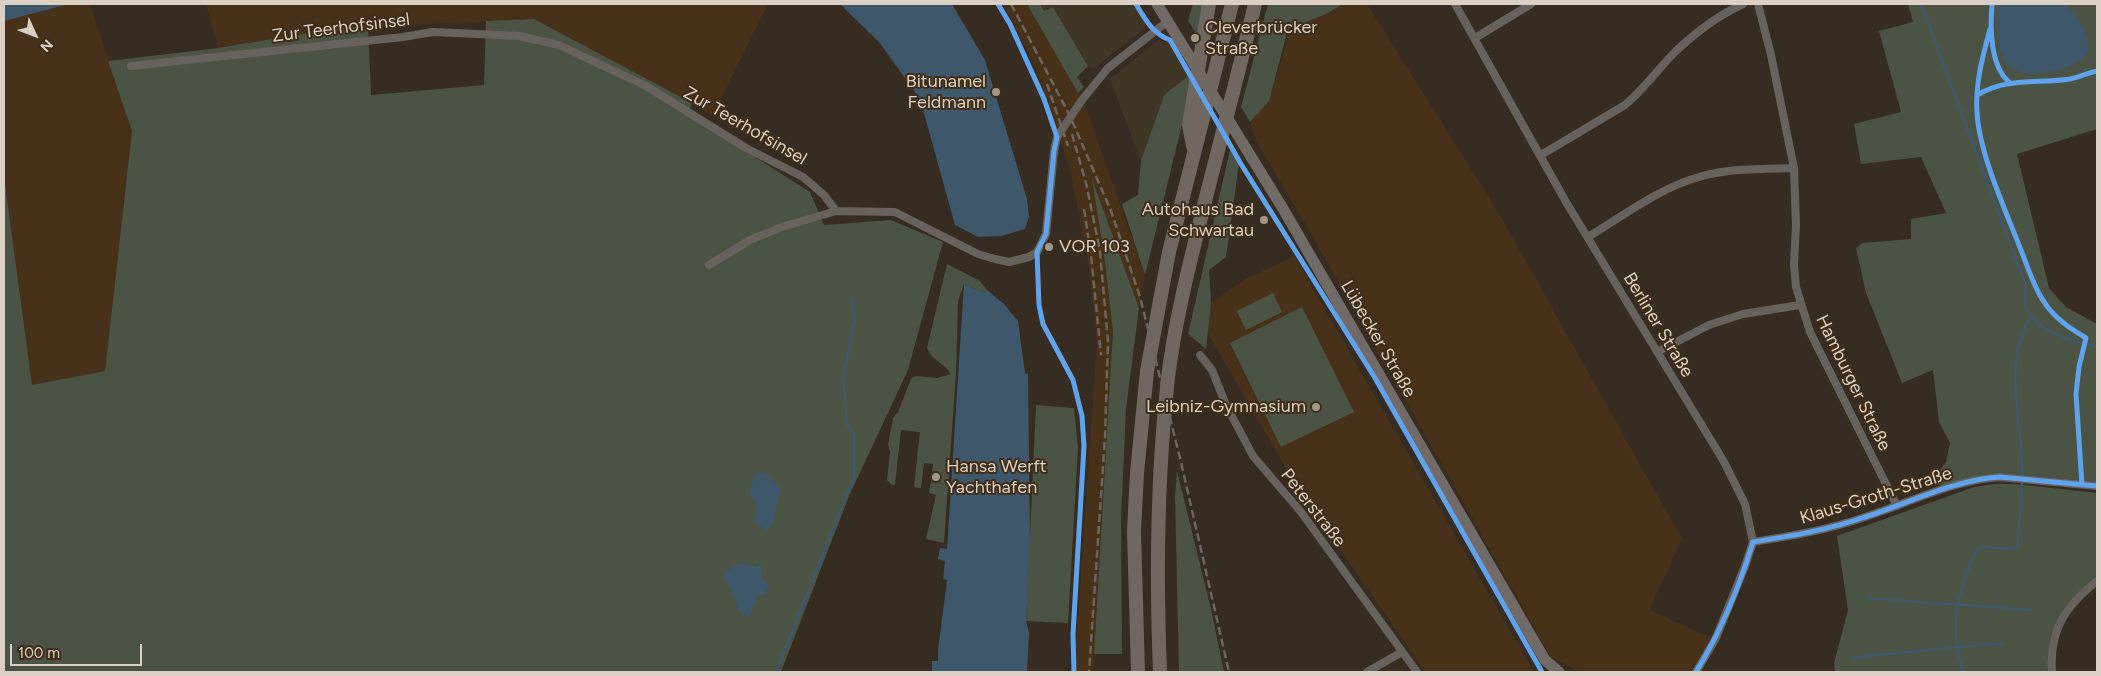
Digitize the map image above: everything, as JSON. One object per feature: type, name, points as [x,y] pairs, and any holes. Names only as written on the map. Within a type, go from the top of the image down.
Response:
[{"type":"highway","points":[[1194,150],[1189,125],[1209,4]]},
{"type":"highway","points":[[1138,672],[1134,531],[1137,473],[1147,371],[1155,319],[1194,150],[1224,41],[1232,4]]},
{"type":"highway","points":[[1160,672],[1158,576],[1160,473],[1168,377],[1192,256],[1256,4]]},
{"type":"main road","name":"Lübecker Straße","points":[[1157,4],[1257,166],[1545,660],[1559,672]]},
{"type":"street","name":"Berliner Straße","points":[[1455,4],[1588,237],[1723,460],[1745,504],[1753,542]]},
{"type":"street","points":[[1475,38],[1531,4]]},
{"type":"street","points":[[1541,156],[1625,105],[1677,51],[1704,28],[1743,4]]},
{"type":"street","name":"Hamburger Straße","points":[[1758,4],[1771,55],[1794,168],[1796,225],[1794,265],[1800,304],[1810,332],[1897,506]]},
{"type":"street","points":[[709,265],[750,240],[782,227],[836,211],[895,212],[978,254],[995,260],[1009,262],[1029,257],[1037,252],[1046,234],[1057,138],[1078,105],[1108,68],[1168,21]]},
{"type":"street","name":"Zur Teerhofsinsel","points":[[130,66],[403,37],[433,32],[520,36],[560,45],[646,86],[746,148],[803,177],[824,196],[836,211]]},
{"type":"street","points":[[1588,237],[1667,189],[1699,176],[1743,170],[1794,168]]},
{"type":"street","points":[[1657,352],[1709,325],[1738,315],[1800,304]]},
{"type":"street","name":"Peterstraße","points":[[1200,355],[1212,370],[1226,405],[1252,456],[1301,512],[1417,672]]},
{"type":"street","name":"Klaus-Groth-Straße","points":[[1753,542],[1812,532],[1864,518],[1935,492],[1986,478],[2000,477],[2097,486]]},
{"type":"street","points":[[1696,672],[1716,638],[1753,542]]},
{"type":"street","points":[[2052,672],[2052,648],[2055,633],[2063,617],[2078,597],[2097,581]]},
{"type":"street","points":[[1367,672],[1402,652]]},
{"type":"shaded area","points":[[69,4],[90,4],[132,131],[105,371],[32,385],[4,176],[4,21]]},
{"type":"shaded area","points":[[206,4],[768,4],[713,115],[534,19],[332,29],[218,48]]},
{"type":"shaded area","points":[[1003,4],[1027,4],[1085,105],[1145,275],[1139,308],[1093,183],[1113,331],[1093,672],[1077,672],[1076,647],[1097,342],[1089,266],[1070,169],[1034,64]]},
{"type":"shaded area","points":[[1040,4],[1133,4],[1145,23],[1145,28],[1093,69],[1088,66],[1053,7],[1044,11]]},
{"type":"shaded area","points":[[1343,4],[1367,4],[1497,210],[1682,539],[1649,610],[1712,638],[1690,672],[1579,672],[1551,657],[1309,230],[1255,139],[1250,122],[1269,101],[1285,48],[1288,29],[1324,15]]},
{"type":"shaded area","points":[[1159,40],[1168,43],[1188,76],[1164,95],[1141,161],[1110,79]]},
{"type":"shaded area","name":"Leibniz-Gymnasium","points":[[1294,256],[1534,672],[1425,672],[1294,482],[1207,332],[1211,303],[1244,280]]},
{"type":"green space","points":[[1027,4],[1040,4],[1044,11],[1053,7],[1088,66],[1077,77],[1084,87],[1078,93]]},
{"type":"green space","points":[[1193,4],[1203,4],[1200,39],[1188,21]]},
{"type":"green space","points":[[1268,4],[1343,4],[1324,15],[1288,29],[1269,101],[1250,122],[1241,107]]},
{"type":"green space","points":[[1908,4],[2097,4],[2097,129],[2017,154],[2049,288],[2066,307],[2097,324],[2097,482],[2002,473],[1988,474],[1940,486],[1936,476],[1946,462],[1950,443],[1939,422],[1933,370],[1902,383],[1866,293],[1856,248],[1862,243],[1911,239],[1911,219],[1946,213],[1921,157],[1861,164],[1854,124],[1901,112],[1879,31],[1913,22]]},
{"type":"green space","points":[[534,19],[692,103],[687,114],[810,192],[824,225],[891,220],[943,242],[908,370],[849,496],[781,672],[4,672],[4,176],[32,385],[105,371],[132,131],[108,61],[218,48],[332,29],[368,26],[371,95],[484,85],[486,21]],"holes":[[[760,563],[762,578],[737,611],[738,603],[756,567]]]},
{"type":"green space","points":[[1188,76],[1192,84],[1145,275],[1122,204],[1138,195],[1141,161],[1164,95]]},
{"type":"green space","points":[[1230,150],[1239,164],[1226,257],[1209,270],[1211,303],[1206,349],[1188,334]]},
{"type":"green space","points":[[1092,179],[1139,308],[1126,409],[1121,519],[1122,654],[1094,654],[1113,331],[1105,262]]},
{"type":"green space","points":[[947,264],[980,281],[987,290],[984,293],[964,284],[958,301],[956,373],[944,543],[926,539],[936,495],[929,493],[931,480],[935,483],[940,481],[941,475],[937,471],[932,473],[933,464],[924,463],[921,488],[914,487],[920,432],[901,430],[895,485],[892,485],[887,480],[890,452],[888,445],[893,418],[898,412],[911,379],[915,376],[937,378],[951,374],[946,367],[932,356],[927,348]]},
{"type":"green space","points":[[1273,293],[1282,312],[1246,330],[1237,311]]},
{"type":"green space","points":[[1302,307],[1354,412],[1281,447],[1230,343]]},
{"type":"green space","points":[[1036,405],[1074,408],[1078,448],[1068,623],[1026,621]]},
{"type":"green space","points":[[1177,471],[1211,609],[1224,672],[1179,672],[1175,496]]},
{"type":"green space","points":[[1994,484],[2016,484],[2097,493],[2097,578],[2052,633],[2048,654],[2048,672],[1835,672],[1834,663],[1848,610],[1837,536],[1974,487]]},
{"type":"water","points":[[4,4],[69,4],[4,21]]},
{"type":"water","points":[[840,4],[952,4],[985,60],[1027,199],[1029,216],[1025,229],[1001,236],[978,237],[955,225],[920,99],[879,42]]},
{"type":"water","points":[[1998,4],[2067,4],[2086,34],[2087,54],[2072,65],[2055,71],[2026,73],[2015,70],[2007,63],[1999,43]]},
{"type":"water","points":[[964,284],[984,293],[987,290],[1004,304],[1018,321],[1025,373],[1028,374],[1030,546],[1026,621],[1029,633],[1027,672],[932,671],[932,661],[938,661],[947,580],[943,579],[945,561],[938,559],[940,548],[947,549]]},
{"type":"water","points":[[755,473],[766,473],[781,489],[772,525],[766,531],[754,521],[757,506],[750,492]]},
{"type":"water","points":[[761,562],[762,578],[769,584],[766,594],[758,595],[750,617],[737,611],[738,603],[723,573],[740,563],[756,567]]},
{"type":"waterway","points":[[1921,4],[2025,283],[2025,304],[2030,315],[2037,323],[2056,334],[2097,347]]},
{"type":"waterway","points":[[776,672],[854,477],[854,434],[847,424],[843,379],[855,319],[852,299]]},
{"type":"waterway","points":[[1963,672],[1957,644],[1956,619],[1960,595],[1972,559],[1981,547],[2013,549],[2017,547],[2018,542],[2022,475],[2016,371],[2018,353],[2031,317]]},
{"type":"waterway","points":[[1868,598],[2032,610]]},
{"type":"waterway","points":[[1851,658],[2004,644]]},
{"type":"railway","points":[[1011,4],[1070,116],[1111,211],[1140,297],[1180,458],[1229,672]]},
{"type":"railway","points":[[1047,84],[1068,146]]},
{"type":"railway","points":[[1072,134],[1086,183],[1100,251],[1108,342],[1105,437],[1089,672]]},
{"type":"railway","points":[[1084,209],[1091,255],[1101,355]]},
{"type":"cycle path","points":[[998,4],[1010,24],[1044,99],[1057,137],[1046,234],[1037,252],[1039,305],[1043,324],[1073,380],[1082,416],[1084,446],[1073,634],[1074,672]]},
{"type":"cycle path","points":[[1136,4],[1154,30],[1170,40],[1241,164],[1375,378],[1542,672]]},
{"type":"cycle path","points":[[1992,4],[1991,35],[1995,56],[1998,66],[2009,82]]},
{"type":"cycle path","points":[[1990,29],[1977,91],[1979,128],[1987,162],[2032,279],[2040,295],[2058,318],[2086,338],[2079,367],[2076,394],[2082,485]]},
{"type":"cycle path","points":[[1977,95],[1989,89],[2011,83],[2070,79],[2097,71]]},
{"type":"cycle path","points":[[1696,672],[1729,609],[1753,542],[1837,526],[1948,487],[1983,479],[2000,477],[2097,486]]},
{"type":"place","name":"Cleverbrücker Straße","points":[[1195,38]]},
{"type":"place","name":"Bitunamel Feldmann","points":[[996,92]]},
{"type":"place","name":"Autohaus Bad Schwartau","points":[[1264,220]]},
{"type":"place","name":"VOR 103","points":[[1049,247]]},
{"type":"place","name":"Leibniz-Gymnasium","points":[[1316,407]]},
{"type":"place","name":"Hansa Werft Yachthafen","points":[[936,477]]}]
